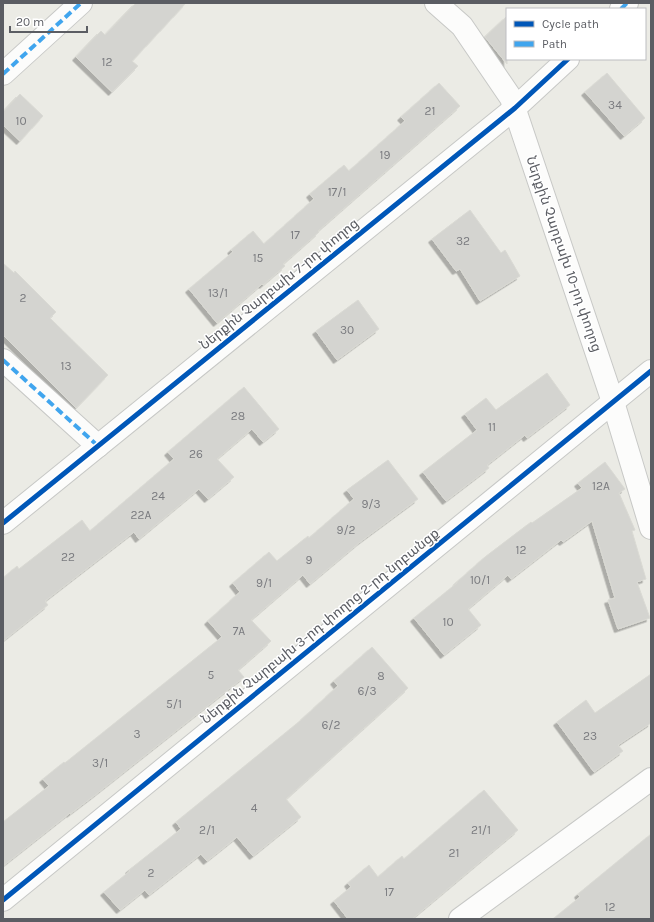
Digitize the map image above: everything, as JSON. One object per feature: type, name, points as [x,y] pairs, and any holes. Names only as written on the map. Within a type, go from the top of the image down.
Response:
[{"type":"street","points":[[3,74],[81,3]]},
{"type":"street","name":"Ներքին Չարբախ 10-րդ փողոց","points":[[436,3],[462,26],[511,98],[613,402],[651,528]]},
{"type":"street","name":"Ներքին Չարբախ 7-րդ փողոց","points":[[3,523],[515,108],[567,60]]},
{"type":"street","points":[[3,360],[98,446]]},
{"type":"street","name":"Ներքին Չարբախ 3-րդ փողոց 2-րդ նրբանցք","points":[[3,900],[651,371]]},
{"type":"street","points":[[460,919],[651,779]]},
{"type":"building","points":[[136,3],[186,3],[132,61],[138,66],[112,92],[76,57],[101,31],[105,35]]},
{"type":"building","points":[[506,17],[507,64],[485,37]]},
{"type":"building","points":[[607,73],[645,118],[624,136],[585,92]]},
{"type":"building","points":[[439,83],[460,106],[318,231],[319,232],[283,264],[285,266],[217,323],[189,289],[233,252],[231,250],[253,231],[264,244],[314,199],[310,194],[344,165],[349,171],[405,121],[401,117]]},
{"type":"building","points":[[20,94],[43,116],[20,141],[3,125],[3,112]]},
{"type":"building","points":[[470,210],[501,253],[505,250],[520,276],[480,301],[460,269],[456,271],[432,239]]},
{"type":"building","points":[[3,263],[14,273],[15,271],[56,312],[50,318],[108,375],[76,408],[3,335]]},
{"type":"building","points":[[358,300],[379,329],[337,360],[316,331]]},
{"type":"building","points":[[547,373],[570,405],[527,438],[525,435],[487,465],[489,468],[446,501],[423,472],[477,430],[465,414],[486,398],[496,410]]},
{"type":"building","points":[[244,387],[279,429],[263,442],[252,429],[217,459],[234,477],[208,499],[199,489],[139,539],[134,532],[45,601],[48,605],[3,641],[3,578],[17,566],[19,569],[82,520],[90,531],[174,459],[168,452]]},
{"type":"building","points":[[388,460],[418,499],[360,542],[310,584],[303,575],[251,620],[271,641],[238,670],[244,677],[3,866],[3,822],[49,786],[43,779],[222,637],[208,621],[240,592],[233,583],[269,552],[277,561],[308,536],[309,538],[354,499],[347,490]]},
{"type":"building","points":[[605,462],[625,489],[619,493],[635,530],[632,531],[646,579],[637,582],[650,618],[618,629],[608,600],[615,598],[592,521],[563,542],[561,540],[511,579],[508,575],[468,609],[481,625],[444,655],[414,618],[457,583],[485,557],[531,522],[532,523],[582,488],[578,483]]},
{"type":"building","points":[[372,647],[408,688],[286,799],[301,817],[253,856],[237,837],[207,861],[201,854],[149,895],[145,890],[120,910],[104,892],[181,829],[176,822],[300,721],[338,686],[334,681]]},
{"type":"building","points":[[651,674],[651,723],[618,745],[623,751],[594,772],[557,722],[586,700],[595,713]]},
{"type":"building","points":[[484,790],[518,830],[412,919],[348,919],[334,901],[351,887],[348,883],[369,865],[378,877],[402,856],[404,859]]},
{"type":"building","points":[[651,834],[651,919],[553,919],[580,897],[578,894]]},
{"type":"marked path","points":[[3,74],[81,3]]},
{"type":"marked path","points":[[622,8],[627,3]]},
{"type":"marked path","points":[[3,360],[98,446]]},
{"type":"cycle path","points":[[3,523],[515,108],[567,60]]},
{"type":"cycle path","points":[[3,900],[651,371]]}]
